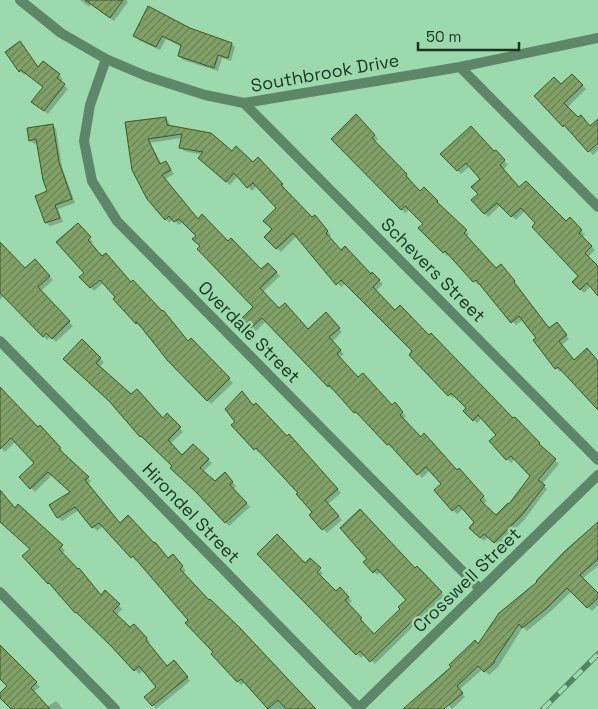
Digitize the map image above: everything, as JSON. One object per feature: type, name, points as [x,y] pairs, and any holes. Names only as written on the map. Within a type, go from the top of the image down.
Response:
[{"type":"street","name":"Southbrook Drive","points":[[20,0],[61,33],[106,59],[146,76],[205,95],[244,103],[460,67],[598,38]]},
{"type":"street","name":"Overdale Street","points":[[106,59],[90,105],[84,141],[92,181],[117,222],[480,589]]},
{"type":"street","points":[[460,67],[598,207]]},
{"type":"street","name":"Schevers Street","points":[[244,103],[598,460]]},
{"type":"street","name":"Hirondel Street","points":[[0,341],[359,708]]},
{"type":"street","name":"Crosswell Street","points":[[359,708],[598,475]]},
{"type":"street","points":[[0,592],[115,709]]},
{"type":"building","points":[[85,0],[123,0],[110,18]]},
{"type":"building","points":[[148,6],[190,28],[232,43],[228,58],[218,55],[214,68],[178,56],[181,45],[162,36],[156,47],[133,36]]},
{"type":"building","points":[[20,41],[38,67],[43,61],[60,74],[57,78],[65,84],[44,111],[31,102],[43,87],[21,70],[19,72],[5,52]]},
{"type":"building","points":[[572,74],[583,85],[564,103],[578,117],[581,115],[590,126],[598,119],[598,143],[588,152],[534,96],[554,77],[561,84]]},
{"type":"building","points":[[356,114],[375,135],[372,138],[407,174],[406,176],[420,191],[424,187],[467,230],[464,233],[496,268],[501,264],[549,328],[557,322],[567,335],[559,341],[574,360],[587,348],[598,361],[598,410],[558,367],[555,369],[533,340],[536,338],[519,316],[511,323],[476,280],[473,282],[445,251],[443,253],[418,228],[423,224],[405,206],[401,210],[331,139]]},
{"type":"building","points":[[166,117],[167,125],[211,133],[232,151],[236,146],[253,162],[258,157],[283,184],[281,185],[312,217],[315,215],[328,231],[326,233],[341,250],[345,246],[371,274],[372,272],[380,280],[373,287],[395,310],[400,305],[429,335],[431,333],[513,418],[515,417],[539,444],[556,459],[538,480],[545,485],[522,515],[494,543],[484,534],[480,538],[469,528],[474,522],[459,505],[452,511],[434,490],[441,484],[426,467],[417,475],[389,444],[387,445],[356,412],[354,413],[329,385],[328,387],[262,318],[251,328],[242,318],[253,307],[197,249],[200,246],[192,239],[196,236],[179,219],[174,222],[169,216],[165,220],[147,199],[132,170],[125,122]],"holes":[[[182,134],[179,148],[203,152],[198,158],[226,182],[234,173],[247,188],[253,183],[276,208],[263,221],[272,229],[264,237],[276,249],[293,233],[336,285],[341,280],[412,351],[409,355],[448,396],[451,393],[466,408],[463,411],[473,421],[478,415],[496,435],[489,441],[506,460],[511,456],[530,476],[509,504],[496,515],[480,500],[484,496],[459,468],[457,470],[424,433],[421,437],[400,415],[403,412],[395,402],[392,405],[363,373],[358,377],[337,354],[341,350],[329,337],[340,328],[326,312],[308,329],[285,303],[279,308],[260,288],[277,272],[268,263],[261,269],[231,238],[228,241],[202,214],[198,219],[162,175],[171,170],[166,161],[160,164],[148,139]]]},
{"type":"building","points":[[53,124],[59,162],[72,199],[55,205],[60,218],[45,223],[35,196],[47,191],[43,180],[36,139],[29,141],[27,128]]},
{"type":"building","points":[[471,126],[505,160],[500,165],[519,187],[526,181],[566,221],[570,217],[582,230],[579,233],[592,246],[585,253],[598,266],[598,296],[587,283],[580,290],[572,282],[578,276],[532,227],[535,223],[521,208],[511,217],[497,203],[484,214],[471,200],[478,194],[471,187],[480,179],[466,163],[457,171],[440,154]]},
{"type":"building","points":[[78,223],[91,237],[88,240],[102,256],[106,253],[131,282],[133,280],[163,310],[188,341],[191,338],[230,378],[207,401],[168,361],[137,322],[136,324],[113,299],[115,297],[100,280],[90,288],[79,277],[84,273],[56,242]]},
{"type":"building","points":[[0,242],[25,268],[35,259],[50,276],[38,287],[70,321],[52,339],[46,333],[43,337],[0,293]]},
{"type":"building","points":[[82,339],[101,358],[96,363],[131,394],[137,389],[163,418],[167,413],[181,427],[168,440],[182,455],[193,444],[209,459],[200,468],[215,481],[225,472],[233,482],[230,485],[247,503],[225,523],[170,468],[172,466],[140,437],[109,401],[63,359]]},
{"type":"building","points":[[0,387],[38,427],[40,425],[61,448],[59,449],[89,477],[85,480],[120,523],[128,515],[168,558],[173,554],[183,566],[180,569],[209,600],[240,628],[316,709],[286,709],[278,700],[268,709],[241,679],[237,682],[211,654],[213,652],[185,623],[188,620],[133,556],[131,558],[99,523],[92,528],[75,507],[57,518],[49,505],[70,492],[48,472],[30,489],[19,477],[34,463],[11,438],[0,449]]},
{"type":"building","points":[[242,391],[253,405],[256,403],[287,436],[289,434],[338,489],[325,500],[339,516],[322,530],[309,515],[312,512],[296,494],[298,493],[256,448],[254,450],[231,425],[235,422],[225,409]]},
{"type":"building","points":[[0,490],[15,508],[18,504],[63,545],[59,549],[79,568],[101,595],[105,590],[120,604],[113,611],[130,627],[134,624],[147,638],[146,640],[167,666],[174,660],[188,677],[152,706],[144,697],[156,687],[139,666],[134,671],[111,646],[75,613],[22,556],[30,549],[0,522]]},
{"type":"building","points":[[360,509],[415,568],[417,566],[442,592],[370,662],[360,651],[356,655],[257,554],[277,534],[305,563],[310,558],[321,568],[317,572],[336,591],[340,587],[349,597],[345,600],[374,634],[400,609],[398,607],[406,600],[377,569],[373,573],[363,562],[367,559],[340,528]]},
{"type":"building","points":[[598,522],[598,559],[580,575],[598,593],[598,598],[587,608],[567,588],[547,608],[522,628],[519,624],[495,662],[484,672],[478,666],[457,686],[463,693],[444,709],[403,709],[451,667],[449,665],[475,640],[478,644],[499,613],[537,582],[565,551]]},
{"type":"building","points":[[0,645],[37,682],[31,688],[50,709],[11,709],[0,698],[0,693],[7,686],[0,679]]},
{"type":"railway","points":[[543,709],[598,654]]}]
